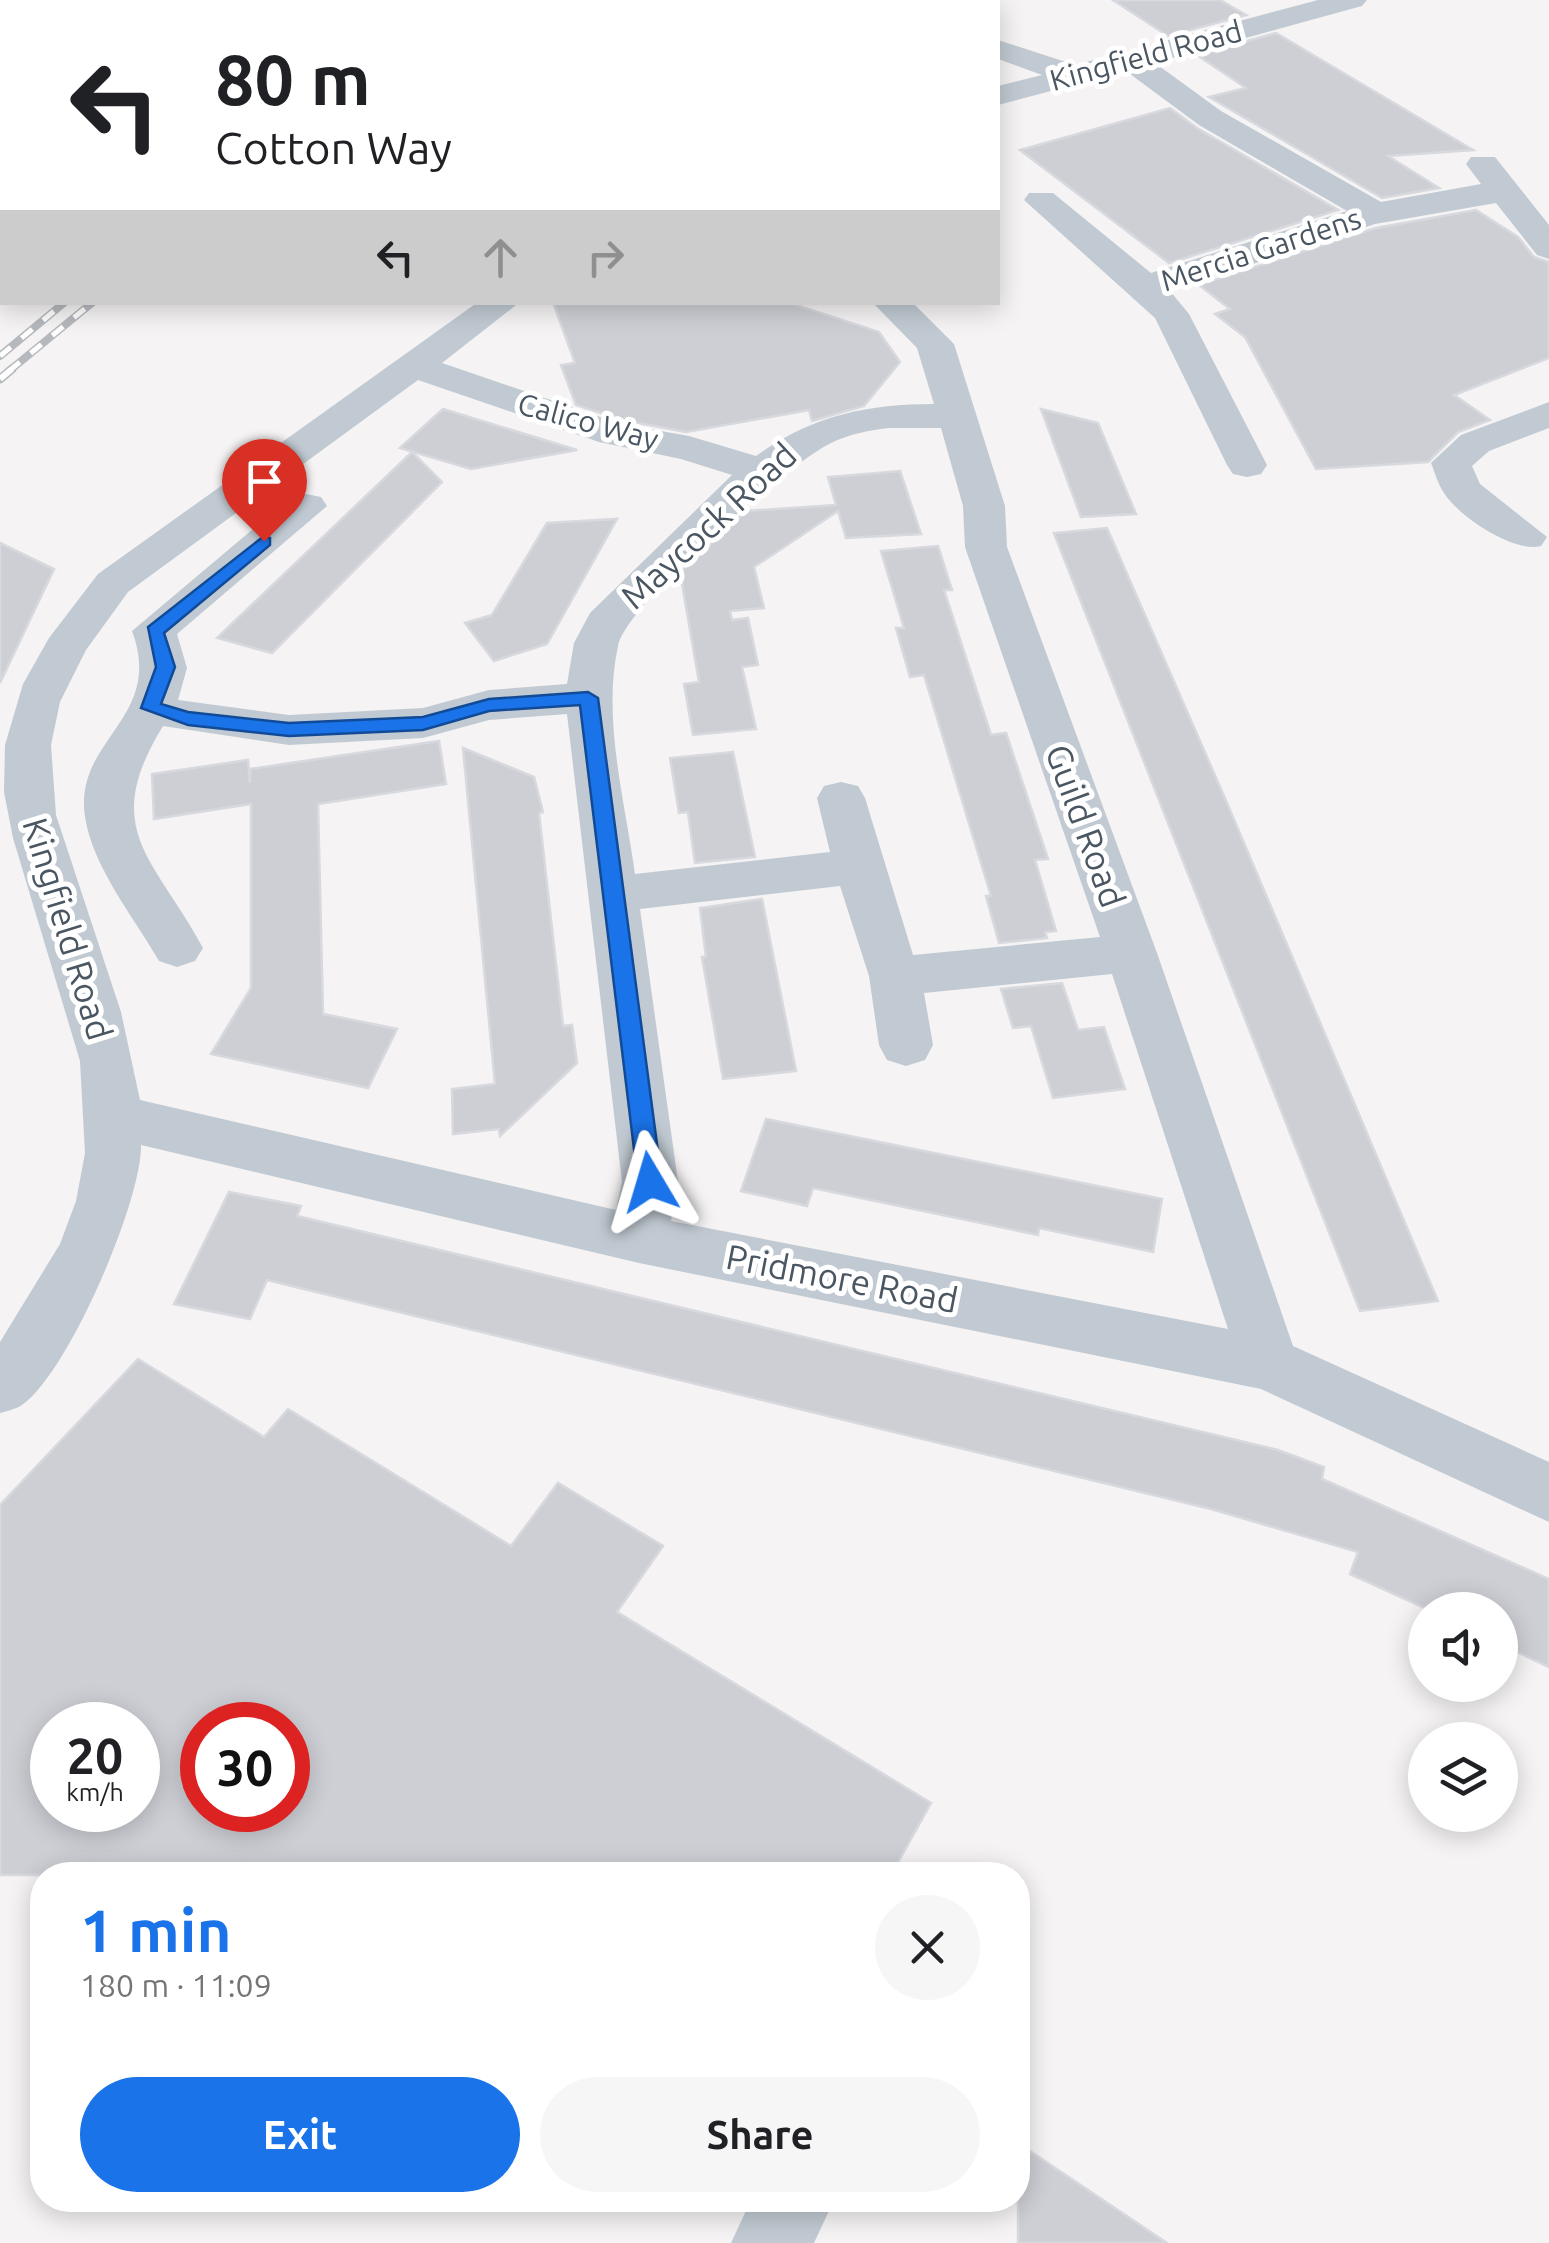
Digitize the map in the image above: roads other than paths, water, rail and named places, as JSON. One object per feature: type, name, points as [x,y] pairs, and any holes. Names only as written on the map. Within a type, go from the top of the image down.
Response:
[{"type":"street","name":"Kingfield Road","points":[[1000,95],[1352,0]]},
{"type":"street","points":[[1000,50],[1073,76]]},
{"type":"street","name":"Mercia Gardens","points":[[1131,60],[1210,118],[1286,158],[1376,214]]},
{"type":"street","points":[[1480,159],[1549,248]]},
{"type":"street","name":"Mercia Gardens","points":[[1146,287],[1376,214],[1439,198],[1504,192]]},
{"type":"street","name":"Mercia Gardens","points":[[1041,200],[1146,287],[1170,314],[1247,465]]},
{"type":"street","name":"Kingfield Road","points":[[0,1386],[15,1371],[70,1283],[99,1222],[115,1164],[116,1117],[100,1023],[31,824],[26,771],[32,720],[80,625],[113,583],[498,305]]},
{"type":"street","name":"Guild Road","points":[[893,305],[935,344],[984,506],[986,546],[1130,953],[1269,1364]]},
{"type":"street","name":"Calico Way","points":[[414,366],[613,434],[688,448],[764,472]]},
{"type":"street","points":[[1526,537],[1462,490],[1451,463],[1475,444],[1549,414]]},
{"type":"street","name":"Maycock Road","points":[[639,1239],[650,1182],[588,698],[596,643],[606,623],[700,526],[796,442],[854,421],[958,416]]},
{"type":"street","points":[[177,948],[145,896],[108,816],[116,761],[158,687],[154,632],[306,506]]},
{"type":"street","points":[[158,687],[188,718],[289,730],[423,723],[489,705],[588,698]]},
{"type":"street","points":[[841,798],[858,866],[894,976],[906,1045]]},
{"type":"street","points":[[615,894],[858,866]]},
{"type":"street","points":[[894,976],[1130,953]]},
{"type":"street","name":"Pridmore Road","points":[[116,1117],[639,1239],[1269,1364],[1549,1493]]},
{"type":"street","points":[[771,2243],[788,2212]]},
{"type":"railway","points":[[0,356],[61,305]]},
{"type":"railway","points":[[9,371],[89,305]]},
{"type":"railway","points":[[0,379],[12,369]]}]
